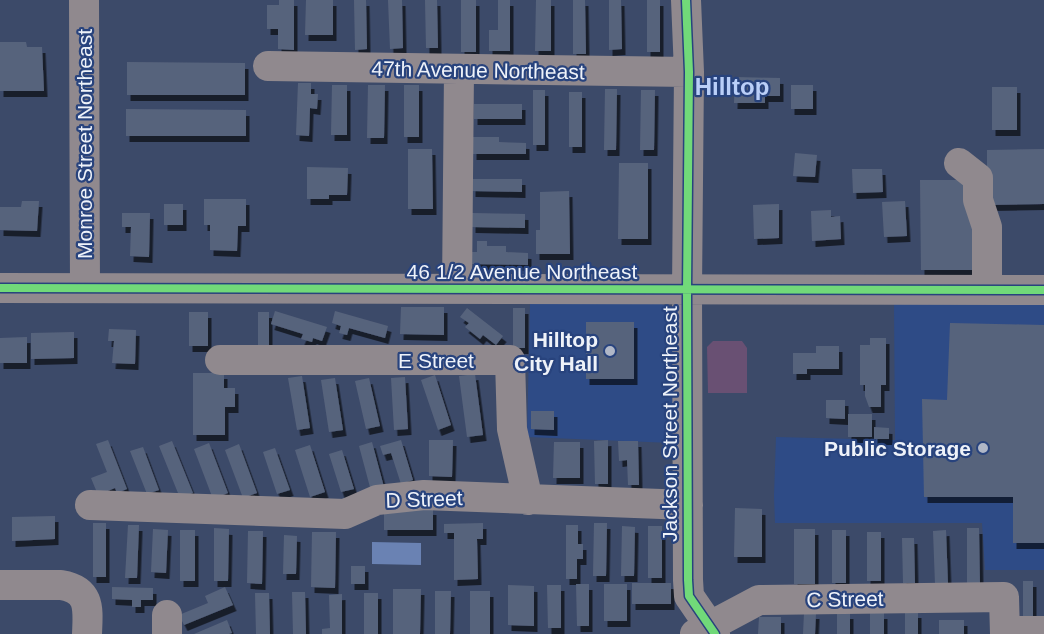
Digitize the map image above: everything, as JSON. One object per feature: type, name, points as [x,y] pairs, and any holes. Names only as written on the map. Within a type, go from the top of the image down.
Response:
[{"type":"street","name":"Monroe Street Northeast","points":[[84,0],[85,288]]},
{"type":"street","name":"Jackson Street Northeast","points":[[686,0],[689,72],[687,290],[689,596],[707,632]]},
{"type":"street","name":"47th Avenue Northeast","points":[[268,66],[689,72]]},
{"type":"street","points":[[457,289],[459,70]]},
{"type":"street","points":[[959,163],[978,178],[978,200],[987,227],[987,290]]},
{"type":"street","name":"46 1/2 Avenue Northeast","points":[[0,288],[1044,290]]},
{"type":"street","name":"E Street","points":[[220,360],[510,360],[512,429],[528,500]]},
{"type":"street","name":"D Street","points":[[90,505],[345,514],[377,500],[424,495],[688,505]]},
{"type":"street","points":[[0,585],[61,585],[80,592],[86,600],[88,610],[87,634]]},
{"type":"street","name":"C Street","points":[[707,632],[759,600],[1004,597],[1005,633]]},
{"type":"street","points":[[1005,633],[1044,631]]},
{"type":"shaded area","points":[[530,303],[662,304],[670,309],[675,318],[672,443],[527,437]]},
{"type":"shaded area","points":[[894,303],[1044,304],[1044,570],[985,570],[982,523],[775,523],[776,437],[895,440]]},
{"type":"shaded area","points":[[713,341],[742,341],[747,348],[747,393],[708,393],[707,347]]},
{"type":"shaded area","points":[[372,542],[421,543],[421,565],[372,564]]},
{"type":"building","points":[[279,0],[294,0],[294,50],[278,49],[278,29],[267,29],[267,5],[279,5]]},
{"type":"building","points":[[306,0],[333,0],[333,35],[305,35]]},
{"type":"building","points":[[354,0],[366,0],[367,49],[355,50]]},
{"type":"building","points":[[388,0],[402,0],[403,48],[390,49]]},
{"type":"building","points":[[425,0],[437,0],[438,48],[426,48]]},
{"type":"building","points":[[461,0],[476,0],[476,52],[461,52]]},
{"type":"building","points":[[498,0],[510,0],[510,51],[489,51],[489,30],[498,30]]},
{"type":"building","points":[[536,0],[551,0],[551,51],[535,51]]},
{"type":"building","points":[[573,0],[585,0],[586,54],[573,54]]},
{"type":"building","points":[[609,0],[621,0],[622,49],[609,50]]},
{"type":"building","points":[[647,0],[660,0],[660,52],[647,52]]},
{"type":"building","points":[[0,42],[26,42],[27,47],[42,47],[44,91],[0,91]]},
{"type":"building","points":[[127,62],[245,63],[245,95],[127,95]]},
{"type":"building","points":[[735,77],[780,78],[780,96],[765,96],[765,103],[734,103]]},
{"type":"building","points":[[298,83],[311,83],[311,94],[318,94],[317,109],[310,108],[309,136],[296,135]]},
{"type":"building","points":[[332,85],[347,85],[347,135],[331,135]]},
{"type":"building","points":[[368,85],[385,85],[384,138],[367,138]]},
{"type":"building","points":[[404,85],[419,85],[419,137],[404,137]]},
{"type":"building","points":[[791,85],[813,85],[813,109],[791,109]]},
{"type":"building","points":[[992,87],[1017,87],[1017,130],[992,130]]},
{"type":"building","points":[[605,89],[617,89],[616,150],[604,150]]},
{"type":"building","points":[[533,90],[545,90],[545,145],[533,145]]},
{"type":"building","points":[[641,90],[655,90],[654,150],[640,150]]},
{"type":"building","points":[[569,92],[582,92],[582,147],[569,147]]},
{"type":"building","points":[[474,104],[522,104],[522,119],[474,119]]},
{"type":"building","points":[[126,109],[246,110],[246,136],[126,136]]},
{"type":"building","points":[[473,137],[499,137],[499,142],[526,143],[526,154],[473,154]]},
{"type":"building","points":[[408,149],[432,149],[433,209],[408,209]]},
{"type":"building","points":[[1044,149],[1044,204],[987,205],[987,150]]},
{"type":"building","points":[[795,153],[817,155],[815,177],[793,176]]},
{"type":"building","points":[[619,163],[648,163],[648,239],[618,239]]},
{"type":"building","points":[[307,167],[348,168],[347,195],[329,195],[329,199],[307,199]]},
{"type":"building","points":[[852,169],[882,169],[883,192],[853,193]]},
{"type":"building","points":[[472,179],[522,179],[522,192],[472,191]]},
{"type":"building","points":[[920,180],[975,180],[976,270],[921,270]]},
{"type":"building","points":[[569,191],[570,254],[536,254],[536,230],[540,230],[540,192]]},
{"type":"building","points":[[204,199],[246,199],[246,226],[238,226],[237,251],[210,250],[210,225],[204,225]]},
{"type":"building","points":[[22,201],[39,201],[37,231],[0,230],[0,207],[21,207]]},
{"type":"building","points":[[905,201],[907,236],[884,237],[882,202]]},
{"type":"building","points":[[164,204],[183,204],[183,225],[164,225]]},
{"type":"building","points":[[779,204],[779,238],[754,239],[753,205]]},
{"type":"building","points":[[831,210],[831,217],[840,216],[841,239],[812,241],[811,211]]},
{"type":"building","points":[[122,213],[150,213],[149,257],[130,256],[131,227],[122,227]]},
{"type":"building","points":[[472,213],[525,214],[525,228],[472,227]]},
{"type":"building","points":[[477,241],[487,241],[487,246],[506,246],[506,252],[528,253],[528,265],[471,264],[471,252],[477,252]]},
{"type":"building","points":[[401,307],[444,307],[444,335],[400,334]]},
{"type":"building","points":[[467,308],[503,336],[496,345],[483,335],[480,339],[465,327],[469,323],[460,317]]},
{"type":"building","points":[[513,308],[525,308],[525,348],[513,348]]},
{"type":"building","points":[[275,311],[327,327],[322,341],[313,338],[312,342],[301,339],[303,334],[271,324]]},
{"type":"building","points":[[335,311],[388,326],[385,338],[349,328],[347,335],[339,333],[341,326],[332,323]]},
{"type":"building","points":[[189,312],[208,312],[208,346],[189,346]]},
{"type":"building","points":[[258,312],[269,312],[269,346],[258,346]]},
{"type":"building","name":"Hilltop City Hall","points":[[586,322],[634,322],[634,379],[586,379]]},
{"type":"building","name":"Public Storage","points":[[950,323],[1044,325],[1044,543],[1013,543],[1013,497],[924,497],[922,399],[947,400]]},
{"type":"building","points":[[109,329],[136,330],[135,364],[112,363],[114,341],[108,341]]},
{"type":"building","points":[[74,332],[74,358],[31,359],[31,333]]},
{"type":"building","points":[[27,337],[27,363],[0,363],[0,338]]},
{"type":"building","points":[[870,338],[886,338],[886,385],[881,385],[881,407],[869,407],[865,396],[865,385],[860,385],[860,345],[870,345]]},
{"type":"building","points":[[816,346],[839,346],[839,369],[807,369],[807,374],[793,374],[793,353],[816,353]]},
{"type":"building","points":[[193,373],[224,373],[224,388],[235,388],[235,407],[225,407],[225,435],[193,435]]},
{"type":"building","points":[[475,374],[483,435],[467,437],[459,376]]},
{"type":"building","points":[[435,375],[451,425],[438,430],[421,380]]},
{"type":"building","points":[[302,376],[310,428],[297,430],[288,378]]},
{"type":"building","points":[[405,377],[408,429],[394,430],[391,378]]},
{"type":"building","points":[[335,378],[343,430],[329,432],[321,380]]},
{"type":"building","points":[[369,378],[380,426],[366,429],[355,381]]},
{"type":"building","points":[[826,400],[845,400],[845,419],[826,418]]},
{"type":"building","points":[[531,411],[554,411],[554,430],[531,429]]},
{"type":"building","points":[[848,414],[872,414],[872,437],[848,437]]},
{"type":"building","points":[[874,427],[889,428],[889,439],[874,439]]},
{"type":"building","points":[[108,440],[127,489],[117,493],[115,488],[98,495],[91,478],[107,472],[96,444]]},
{"type":"building","points":[[401,440],[413,480],[401,484],[391,453],[383,455],[380,446]]},
{"type":"building","points":[[429,440],[453,440],[452,477],[429,476]]},
{"type":"building","points":[[608,440],[608,484],[595,484],[594,441]]},
{"type":"building","points":[[172,441],[193,493],[180,498],[159,446]]},
{"type":"building","points":[[618,441],[638,441],[639,485],[628,485],[627,460],[619,461]]},
{"type":"building","points":[[372,442],[384,487],[371,491],[359,446]]},
{"type":"building","points":[[554,442],[580,442],[580,478],[553,478]]},
{"type":"building","points":[[209,443],[228,493],[213,499],[194,449]]},
{"type":"building","points":[[239,444],[257,493],[243,498],[225,450]]},
{"type":"building","points":[[310,445],[325,492],[310,497],[295,450]]},
{"type":"building","points":[[143,447],[159,490],[147,494],[130,451]]},
{"type":"building","points":[[275,448],[290,490],[277,494],[263,452]]},
{"type":"building","points":[[342,450],[354,489],[341,492],[329,454]]},
{"type":"building","points":[[384,508],[433,509],[433,530],[384,530]]},
{"type":"building","points":[[735,508],[762,509],[762,557],[734,557]]},
{"type":"building","points":[[55,516],[55,539],[12,541],[12,517]]},
{"type":"building","points":[[93,523],[106,523],[106,577],[93,577]]},
{"type":"building","points":[[483,523],[483,539],[477,539],[478,579],[454,580],[454,533],[444,533],[444,524]]},
{"type":"building","points":[[594,523],[607,523],[606,576],[593,576]]},
{"type":"building","points":[[128,525],[139,525],[137,578],[125,578]]},
{"type":"building","points":[[566,525],[578,525],[578,544],[583,544],[583,559],[577,559],[577,579],[566,579]]},
{"type":"building","points":[[622,526],[635,527],[634,576],[621,576]]},
{"type":"building","points":[[648,526],[662,526],[662,578],[648,578]]},
{"type":"building","points":[[214,528],[229,529],[228,581],[214,581]]},
{"type":"building","points":[[967,528],[979,528],[980,585],[967,585]]},
{"type":"building","points":[[153,529],[168,530],[166,573],[151,572]]},
{"type":"building","points":[[794,529],[815,529],[815,584],[794,584]]},
{"type":"building","points":[[180,530],[195,530],[195,581],[180,581]]},
{"type":"building","points":[[832,530],[846,530],[846,583],[832,583]]},
{"type":"building","points":[[946,530],[948,584],[935,584],[933,531]]},
{"type":"building","points":[[248,531],[263,531],[262,584],[247,583]]},
{"type":"building","points":[[312,532],[336,532],[335,588],[311,587]]},
{"type":"building","points":[[867,532],[881,532],[881,581],[867,581]]},
{"type":"building","points":[[284,535],[297,536],[296,574],[283,574]]},
{"type":"building","points":[[902,538],[914,538],[915,583],[903,583]]},
{"type":"building","points":[[351,566],[365,566],[365,584],[351,584]]},
{"type":"building","points":[[1023,581],[1033,581],[1033,620],[1023,620]]},
{"type":"building","points":[[632,583],[671,583],[671,604],[632,604]]},
{"type":"building","points":[[576,584],[589,584],[589,626],[577,626]]},
{"type":"building","points":[[604,584],[627,584],[627,621],[604,621]]},
{"type":"building","points":[[508,585],[534,586],[534,626],[508,625]]},
{"type":"building","points":[[547,585],[561,585],[561,628],[548,628]]},
{"type":"building","points":[[112,587],[153,588],[153,600],[141,600],[141,607],[132,607],[132,600],[112,599]]},
{"type":"building","points":[[225,587],[233,605],[184,625],[179,615],[208,603],[205,596]]},
{"type":"building","points":[[393,589],[421,589],[420,634],[393,634]]},
{"type":"building","points":[[435,591],[451,591],[450,634],[435,634]]},
{"type":"building","points":[[470,591],[490,591],[490,634],[470,634]]},
{"type":"building","points":[[292,592],[305,592],[306,634],[293,634]]},
{"type":"building","points":[[255,593],[269,593],[270,634],[256,634]]},
{"type":"building","points":[[364,593],[378,593],[378,634],[364,634]]},
{"type":"building","points":[[342,594],[342,634],[322,634],[322,629],[330,628],[329,595]]},
{"type":"building","points":[[905,612],[918,612],[918,634],[905,634]]},
{"type":"building","points":[[804,613],[816,613],[815,634],[803,634]]},
{"type":"building","points":[[837,613],[850,613],[850,634],[837,634]]},
{"type":"building","points":[[870,613],[884,613],[884,634],[870,634]]},
{"type":"building","points":[[759,617],[781,617],[781,634],[758,634]]},
{"type":"building","points":[[227,620],[232,633],[194,634]]},
{"type":"building","points":[[939,620],[964,620],[964,634],[939,634]]},
{"type":"cycle path","points":[[686,0],[689,72],[688,580],[689,596],[715,634]]},
{"type":"cycle path","points":[[0,288],[1044,290]]},
{"type":"place","name":"Hilltop City Hall","points":[[610,351]]},
{"type":"place","name":"Public Storage","points":[[983,448]]},
{"type":"district","name":"Hilltop","points":[[732,86]]}]
